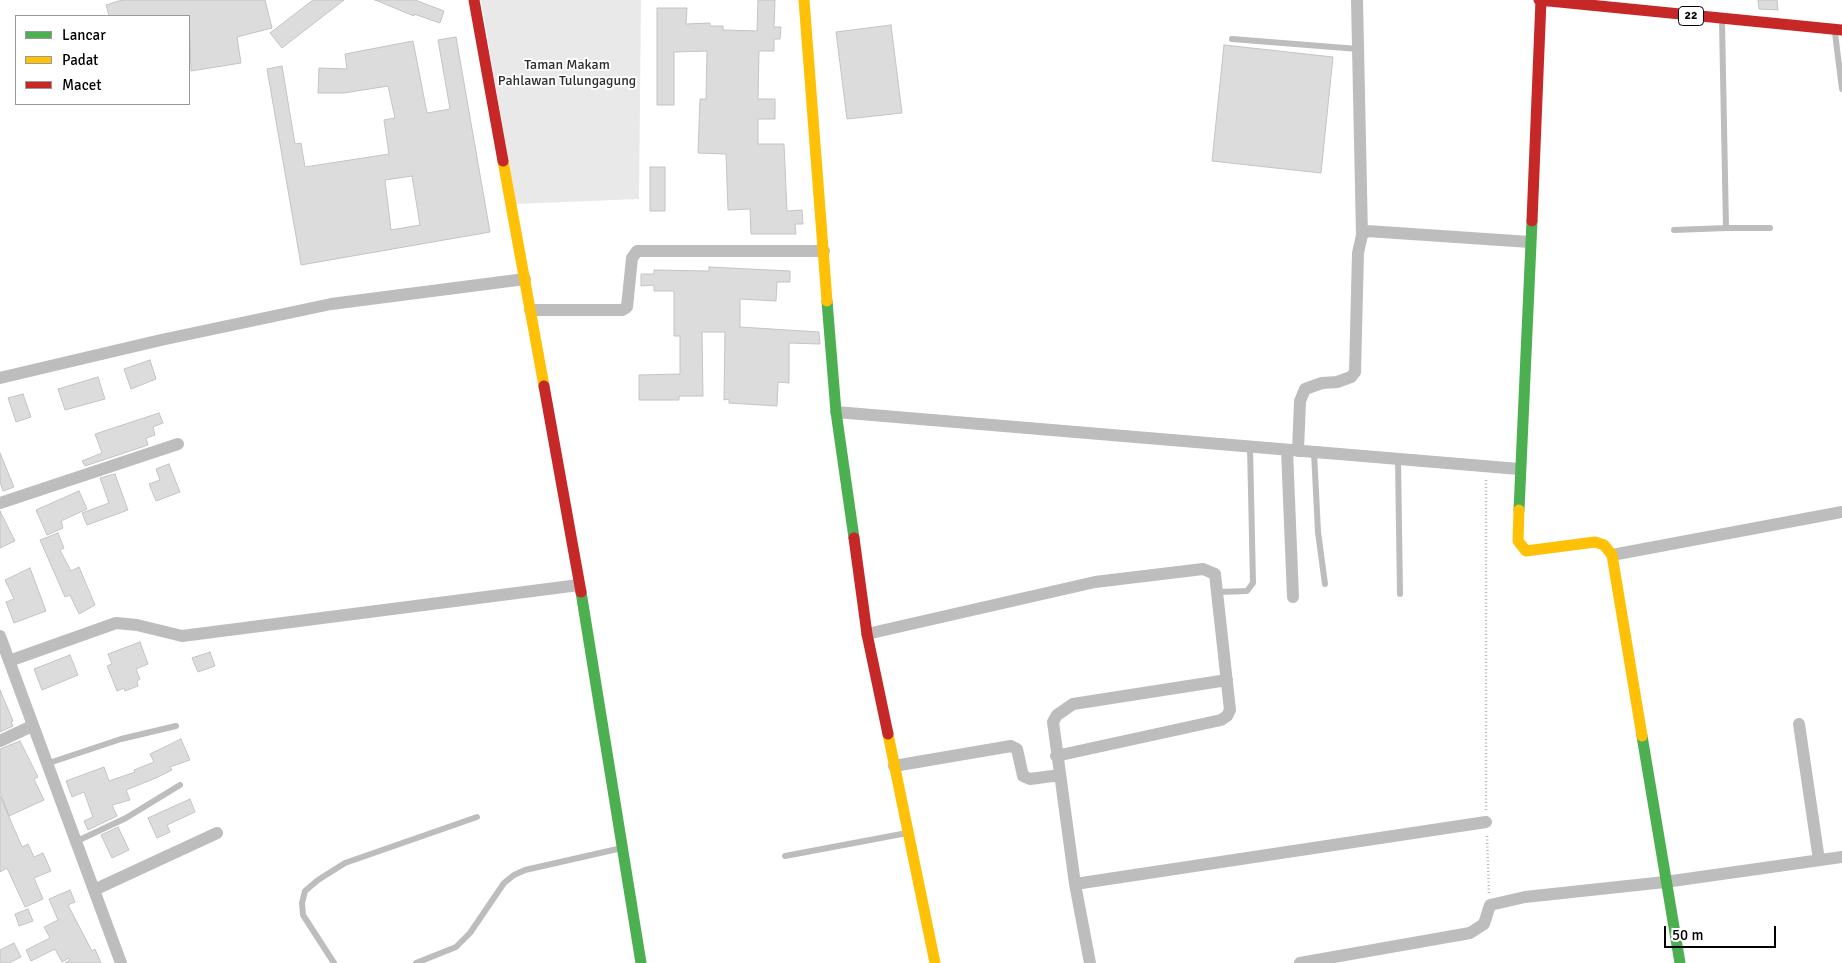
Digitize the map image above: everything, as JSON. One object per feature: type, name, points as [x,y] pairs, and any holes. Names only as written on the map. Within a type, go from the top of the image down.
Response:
[{"type":"main road","points":[[474,0],[579,585],[641,963]]},
{"type":"main road","points":[[804,0],[836,412],[867,634],[935,963]]},
{"type":"main road","points":[[1540,0],[1519,469],[1518,537],[1522,548],[1526,551],[1595,542],[1604,545],[1612,555],[1680,963]]},
{"type":"main road","name":"22","points":[[1540,0],[1838,30]]},
{"type":"street","points":[[1293,597],[1292,450],[1300,401],[1305,389],[1322,383],[1337,382],[1351,377],[1355,372],[1358,253],[1362,235],[1356,0]]},
{"type":"street","points":[[1362,235],[1367,232],[1530,242]]},
{"type":"street","points":[[530,310],[622,310],[628,307],[632,258],[637,251],[824,251]]},
{"type":"street","points":[[0,378],[161,340],[331,304],[525,279]]},
{"type":"street","points":[[836,412],[1519,469]]},
{"type":"street","points":[[0,503],[178,444]]},
{"type":"street","points":[[1612,555],[1842,512]]},
{"type":"street","points":[[867,634],[1095,582],[1203,569],[1215,574],[1230,710],[1221,720],[1056,756]]},
{"type":"street","points":[[9,661],[116,623],[137,625],[182,636],[579,585]]},
{"type":"street","points":[[0,636],[121,963]]},
{"type":"street","points":[[1090,963],[1075,884],[1056,756],[1053,722],[1057,715],[1073,704],[1227,680]]},
{"type":"street","points":[[1799,724],[1819,860]]},
{"type":"street","points":[[0,741],[32,726]]},
{"type":"street","points":[[894,766],[1011,746],[1018,749],[1023,776],[1030,779],[1060,775]]},
{"type":"street","points":[[1075,884],[1486,822]]},
{"type":"street","points":[[94,890],[217,833]]},
{"type":"street","points":[[1300,963],[1470,933],[1484,924],[1490,905],[1525,897],[1665,882],[1842,856]]},
{"type":"lane","points":[[1722,18],[1726,228]]},
{"type":"lane","points":[[1838,30],[1842,89]]},
{"type":"lane","points":[[1232,39],[1358,49]]},
{"type":"lane","points":[[1674,230],[1770,228]]},
{"type":"lane","points":[[1218,592],[1247,591],[1253,582],[1250,447]]},
{"type":"lane","points":[[1314,452],[1318,532],[1325,584]]},
{"type":"lane","points":[[1398,459],[1400,594]]},
{"type":"lane","points":[[46,764],[121,739],[176,726]]},
{"type":"lane","points":[[76,842],[126,818],[180,785]]},
{"type":"lane","points":[[334,963],[303,914],[302,903],[305,891],[318,880],[345,863],[477,817]]},
{"type":"lane","points":[[785,856],[908,832]]},
{"type":"lane","points":[[416,963],[456,947],[470,933],[504,883],[514,875],[525,870],[623,848]]},
{"type":"path","points":[[1486,467],[1486,822],[1490,905]]},
{"type":"green space","name":"Taman Makam Pahlawan Tulungagung","points":[[481,0],[641,0],[639,199],[516,204]]},
{"type":"building","points":[[122,0],[265,0],[272,28],[237,37],[241,63],[191,71],[190,15],[109,15],[106,5]]},
{"type":"building","points":[[313,0],[344,0],[282,48],[270,33]]},
{"type":"building","points":[[375,0],[415,0],[444,11],[440,23],[414,14],[414,16]]},
{"type":"building","points":[[758,0],[775,0],[774,27],[781,27],[780,39],[774,39],[774,51],[759,51],[758,99],[775,99],[775,119],[758,119],[758,144],[784,144],[787,211],[802,210],[803,224],[795,224],[796,234],[751,234],[750,209],[728,210],[726,154],[698,153],[700,99],[706,99],[707,51],[674,52],[674,105],[657,105],[657,8],[687,8],[686,24],[710,23],[710,26],[723,26],[723,30],[757,31]]},
{"type":"building","points":[[1758,0],[1777,0],[1778,10],[1759,9]]},
{"type":"building","points":[[891,25],[902,113],[847,119],[836,32]]},
{"type":"building","points":[[456,37],[490,232],[301,265],[267,69],[282,66],[295,144],[301,143],[305,167],[389,154],[384,120],[395,118],[388,86],[344,93],[318,93],[319,68],[347,69],[345,54],[413,41],[427,113],[450,109],[438,40]],"holes":[[[412,176],[420,225],[391,230],[385,180]]]},
{"type":"building","points":[[1224,45],[1333,57],[1321,173],[1212,161]]},
{"type":"building","points":[[650,167],[665,167],[665,211],[650,211]]},
{"type":"building","points":[[709,267],[790,271],[790,282],[777,282],[776,301],[740,299],[740,327],[819,332],[820,344],[789,343],[789,383],[778,382],[777,406],[729,403],[729,399],[724,400],[725,332],[702,332],[703,396],[679,396],[679,400],[639,400],[639,375],[680,374],[680,336],[674,336],[674,291],[654,291],[654,285],[641,286],[641,274],[654,274],[654,270],[709,271]]},
{"type":"building","points":[[150,360],[156,379],[131,389],[124,369]]},
{"type":"building","points":[[98,377],[105,399],[65,410],[58,389]]},
{"type":"building","points":[[23,394],[31,417],[16,422],[8,398]]},
{"type":"building","points":[[159,413],[163,423],[153,427],[155,435],[146,438],[148,445],[85,466],[82,461],[102,453],[95,434]]},
{"type":"building","points":[[0,453],[14,487],[3,491],[0,482]]},
{"type":"building","points":[[169,464],[180,492],[156,501],[149,484],[160,480],[156,469]]},
{"type":"building","points":[[115,474],[128,510],[87,525],[82,513],[109,503],[100,478]]},
{"type":"building","points":[[79,491],[87,509],[61,521],[63,528],[47,535],[36,510]]},
{"type":"building","points":[[0,511],[15,541],[0,548]]},
{"type":"building","points":[[58,533],[64,548],[60,550],[71,571],[79,567],[95,605],[79,614],[70,595],[65,597],[40,540]]},
{"type":"building","points":[[30,568],[46,611],[14,623],[6,602],[14,599],[5,580]]},
{"type":"building","points":[[140,642],[148,664],[136,669],[140,679],[137,681],[138,686],[125,691],[124,688],[117,691],[107,666],[112,664],[108,654]]},
{"type":"building","points":[[210,652],[215,666],[198,672],[192,658]]},
{"type":"building","points":[[70,655],[78,675],[42,690],[34,669]]},
{"type":"building","points":[[0,690],[13,721],[11,722],[13,726],[0,732]]},
{"type":"building","points":[[181,739],[190,760],[170,767],[172,770],[126,790],[130,800],[112,805],[117,816],[88,830],[84,821],[93,817],[84,792],[72,797],[66,781],[104,767],[109,781],[135,772],[134,770],[154,762],[150,754]]},
{"type":"building","points":[[20,741],[38,777],[34,779],[44,800],[9,816],[0,792],[0,749]]},
{"type":"building","points":[[0,796],[22,847],[28,844],[34,857],[43,853],[51,871],[34,878],[43,899],[25,907],[7,868],[0,872]]},
{"type":"building","points":[[190,799],[195,812],[167,825],[170,832],[157,838],[148,818]]},
{"type":"building","points":[[118,827],[129,850],[112,858],[101,835]]},
{"type":"building","points":[[70,890],[75,902],[68,905],[92,951],[95,949],[101,963],[65,963],[70,960],[69,958],[62,962],[55,949],[31,961],[26,950],[50,938],[44,927],[58,920],[49,899]]},
{"type":"building","points":[[28,909],[33,921],[19,926],[15,914]]},
{"type":"building","points":[[14,943],[21,957],[9,963],[0,963],[0,950]]},
{"type":"traffic: fast","points":[[1519,510],[1532,221]]},
{"type":"traffic: fast","points":[[827,301],[836,412],[854,538]]},
{"type":"traffic: fast","points":[[581,592],[641,963]]},
{"type":"traffic: fast","points":[[1642,736],[1680,963]]},
{"type":"traffic: slow","points":[[804,0],[827,301]]},
{"type":"traffic: slow","points":[[503,161],[544,386]]},
{"type":"traffic: slow","points":[[1519,510],[1518,541],[1526,551],[1595,542],[1604,545],[1612,555],[1642,736]]},
{"type":"traffic: slow","points":[[888,734],[935,963]]},
{"type":"traffic: jam","points":[[474,0],[503,161]]},
{"type":"traffic: jam","points":[[1539,0],[1842,30]]},
{"type":"traffic: jam","points":[[1532,221],[1541,0]]},
{"type":"traffic: jam","points":[[544,386],[581,592]]},
{"type":"traffic: jam","points":[[854,538],[867,634],[888,734]]}]
